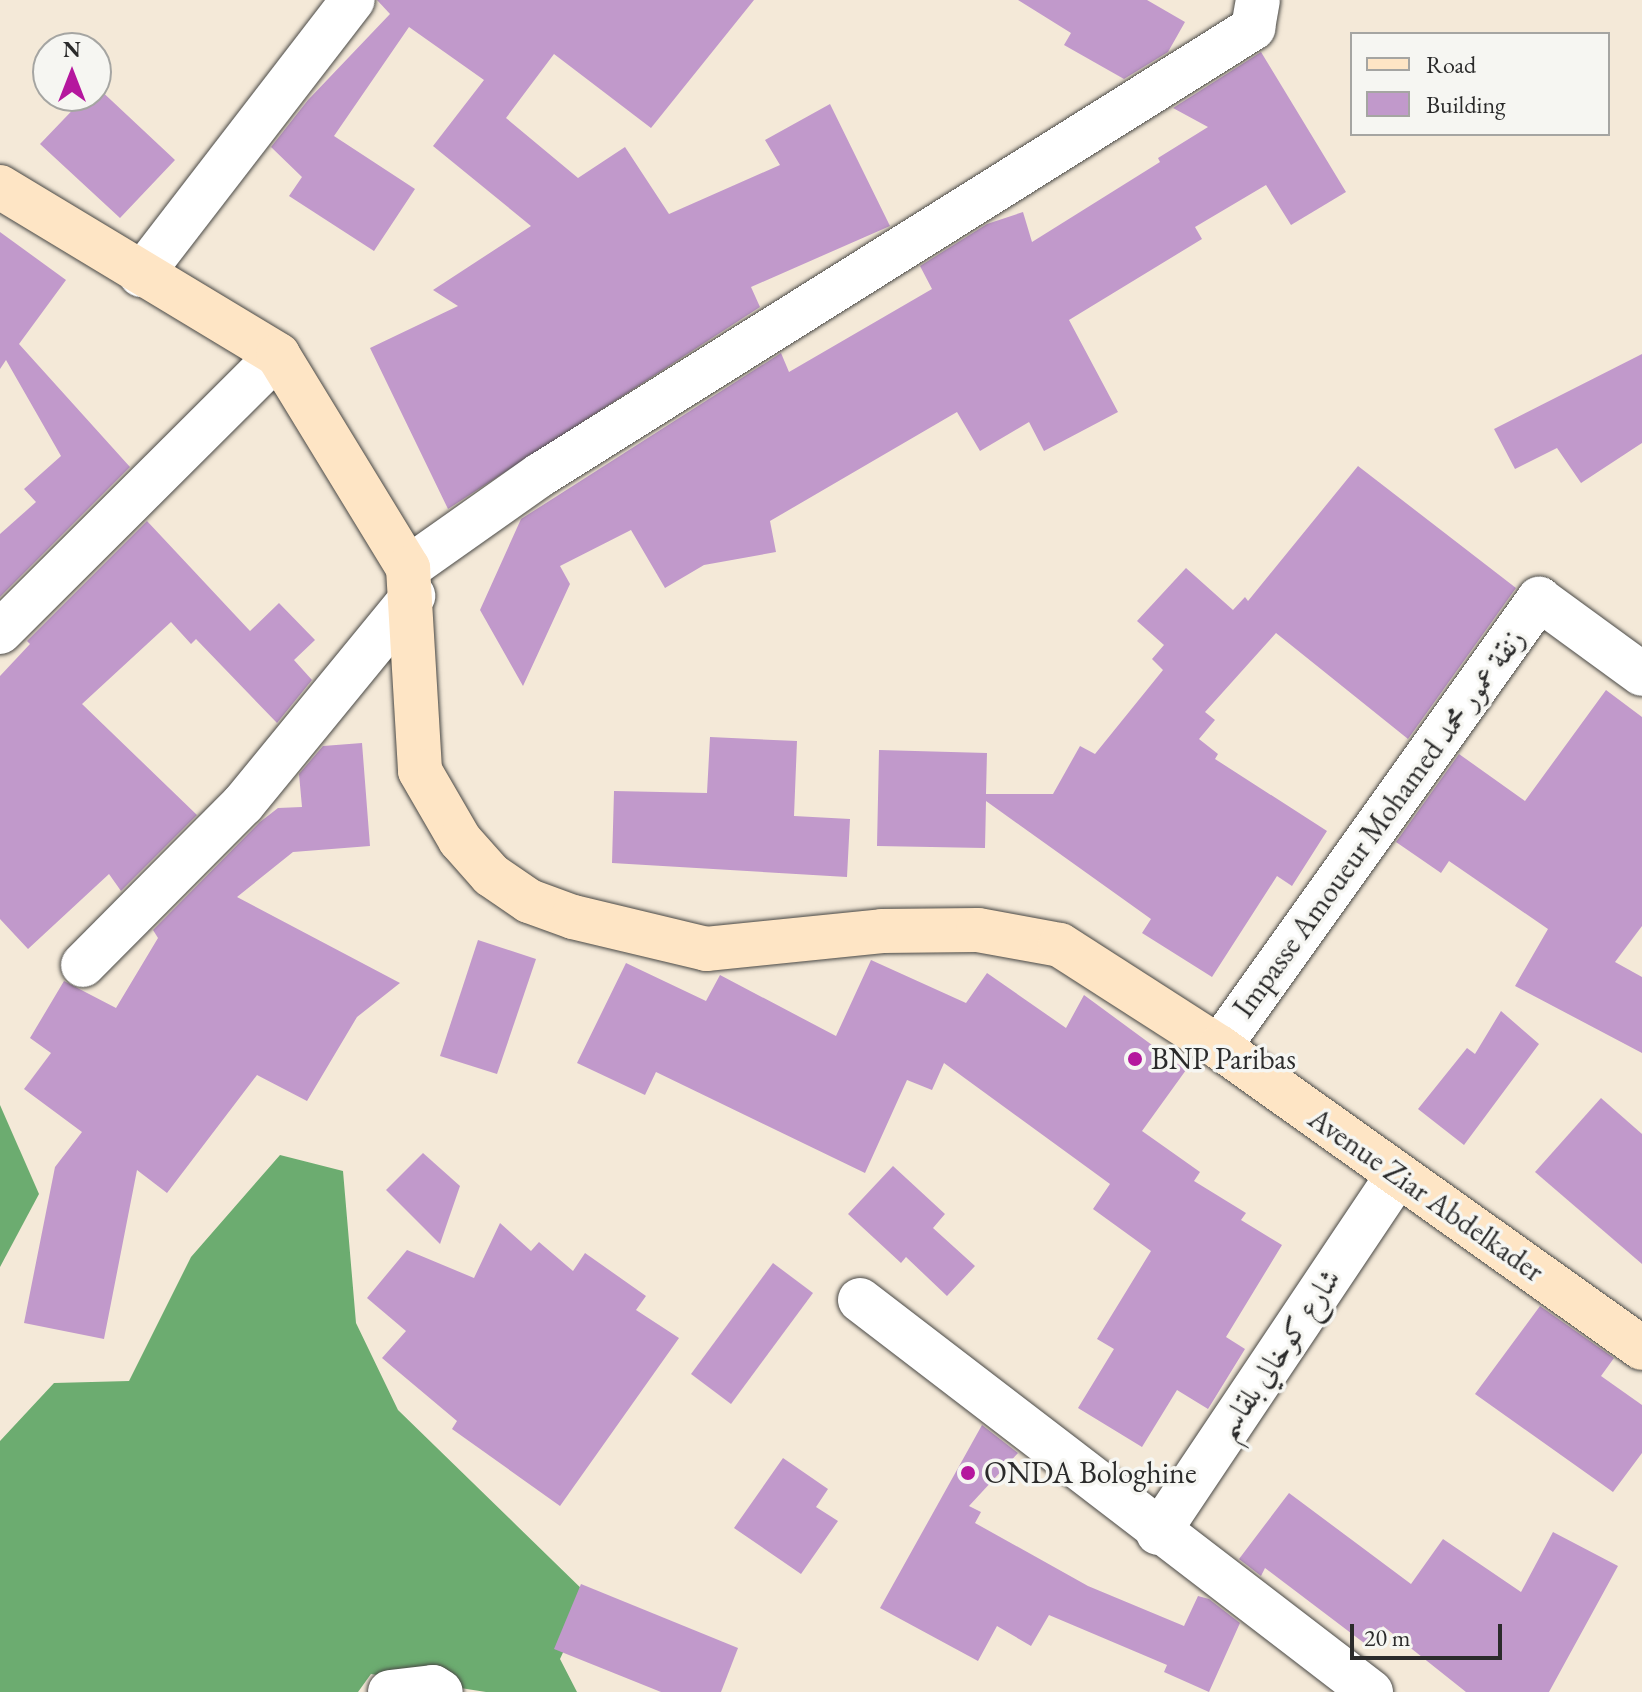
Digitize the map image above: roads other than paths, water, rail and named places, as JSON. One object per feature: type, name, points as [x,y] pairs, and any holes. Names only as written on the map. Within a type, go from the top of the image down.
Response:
[{"type":"main road","points":[[0,187],[278,355],[411,582]]},
{"type":"main road","name":"Avenue Ziar Abdelkader","points":[[411,582],[420,771],[460,840],[491,875],[529,901],[573,917],[706,949],[882,931],[978,930],[1060,945],[1219,1047],[1642,1348]]},
{"type":"street","points":[[141,275],[353,0]]},
{"type":"street","points":[[83,965],[243,804],[411,582],[540,475],[1253,28],[1258,0]]},
{"type":"street","points":[[0,632],[278,355]]},
{"type":"street","name":"Impasse Amoueur Mohamed زنقة عمور محمد","points":[[1219,1047],[1539,599],[1642,674]]},
{"type":"street","name":"شارع كوخالي بلقاسم","points":[[1158,1533],[1397,1176]]},
{"type":"street","points":[[860,1300],[1158,1533],[1371,1692]]},
{"type":"street","points":[[390,1692],[433,1687],[441,1692]]},
{"type":"place","name":"BNP Paribas","points":[[1135,1059]]},
{"type":"place","name":"ONDA Bologhine","points":[[968,1473]]}]
